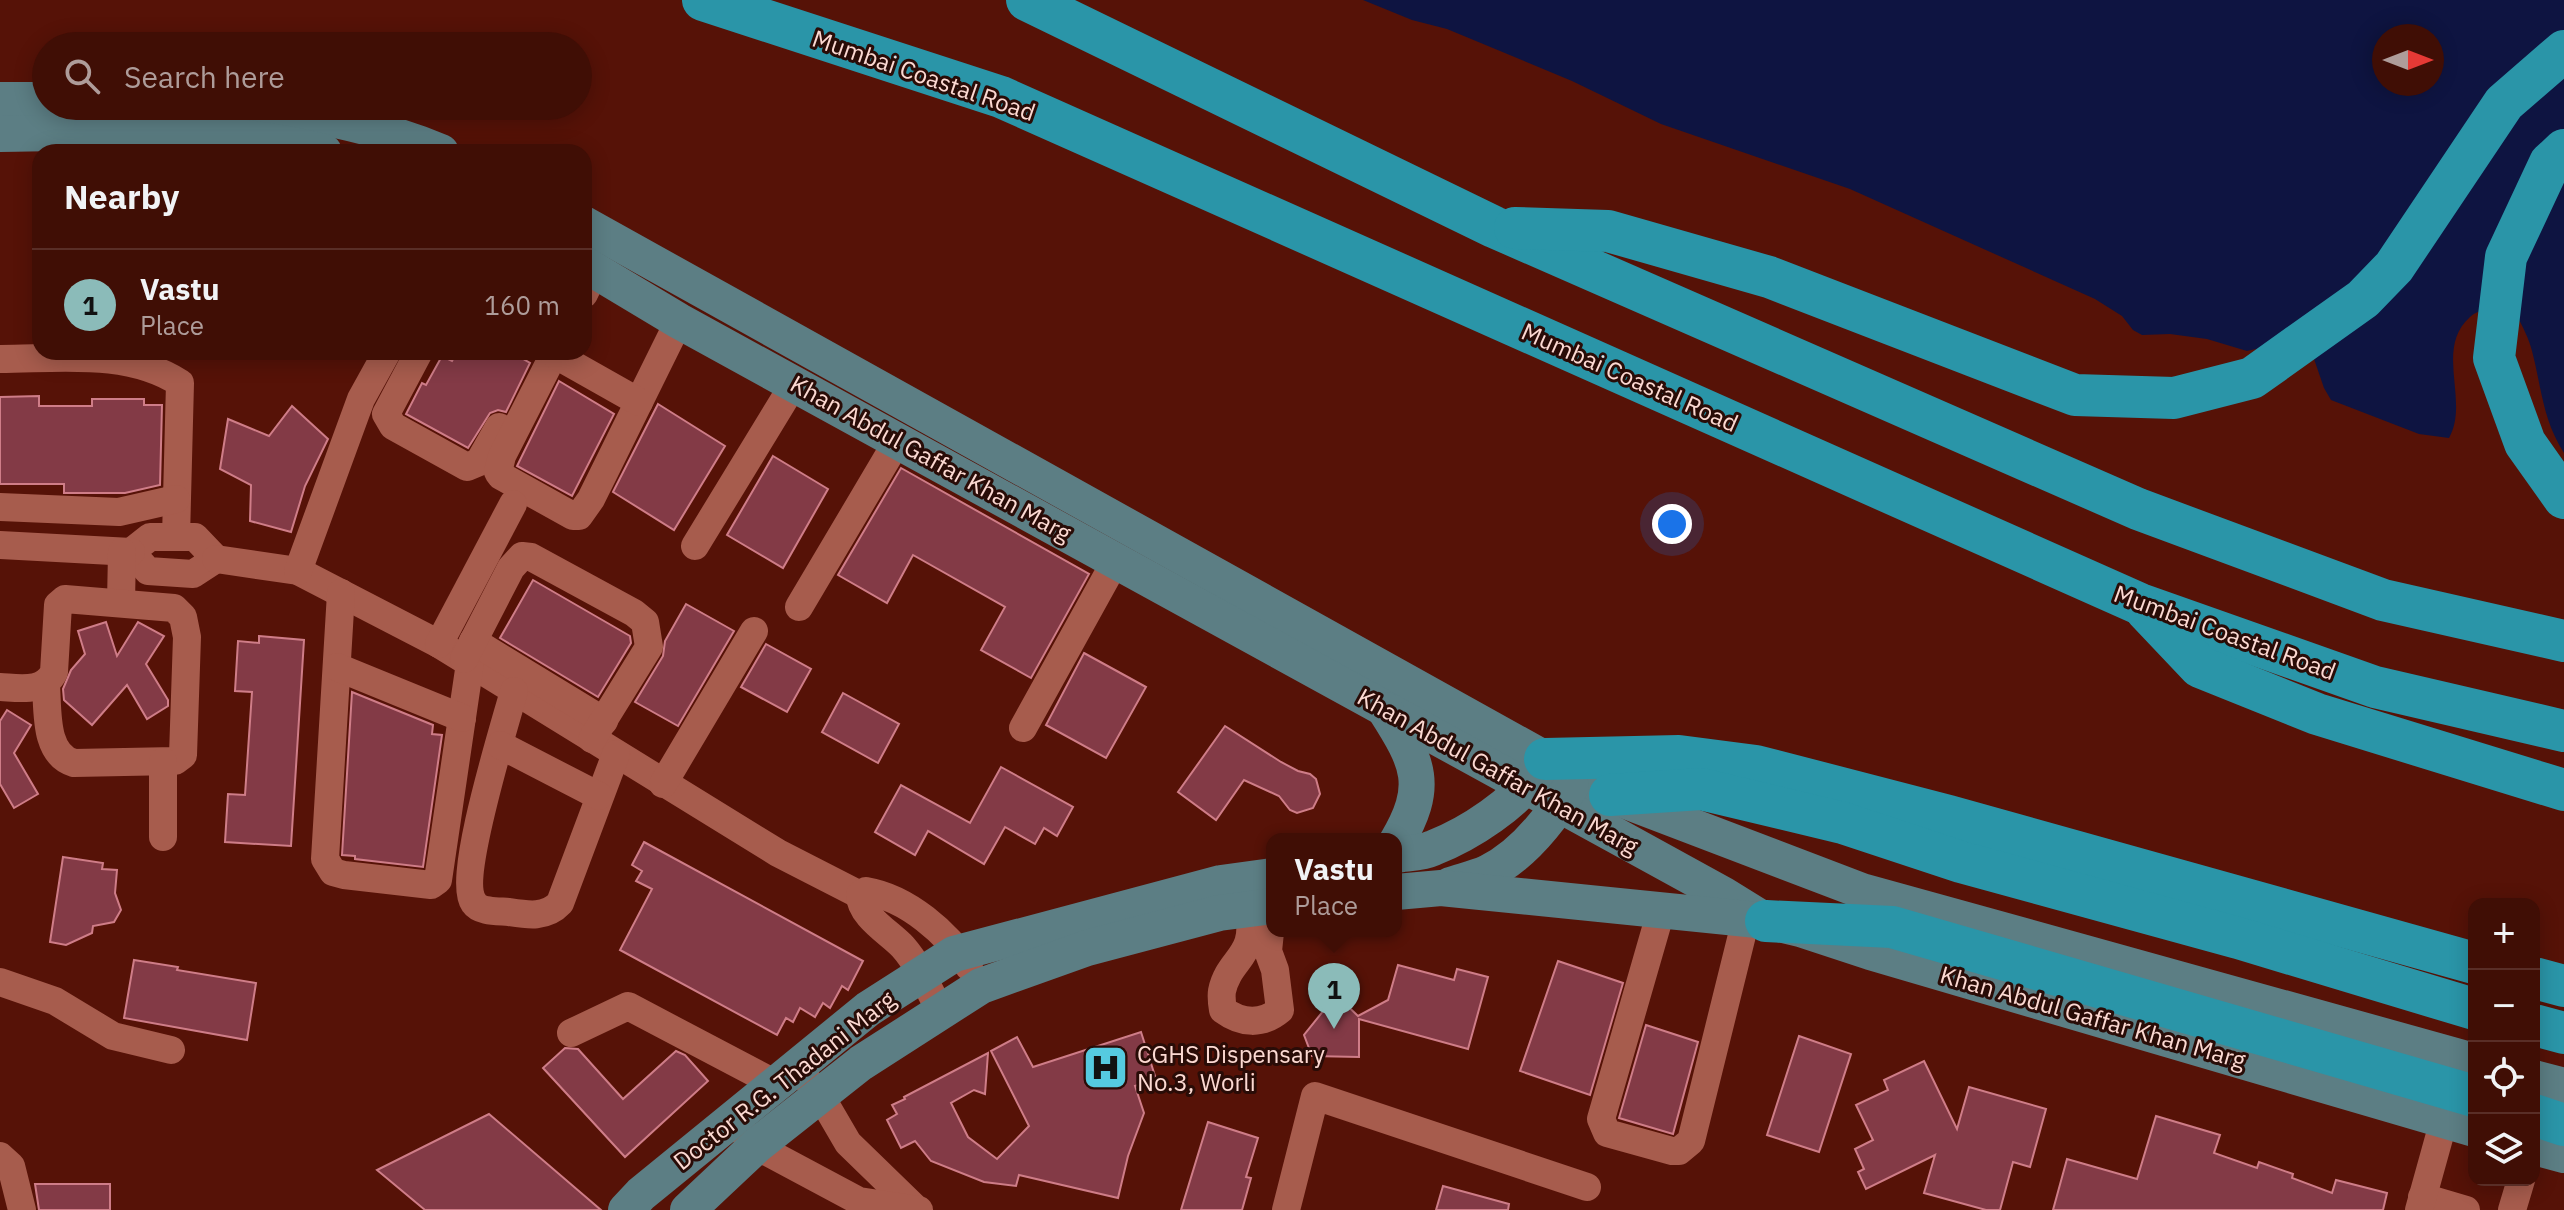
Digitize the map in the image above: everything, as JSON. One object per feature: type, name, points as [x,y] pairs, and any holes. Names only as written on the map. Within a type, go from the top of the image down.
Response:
[{"type":"highway","name":"Mumbai Coastal Road","points":[[703,0],[1001,97],[2140,604],[2375,687],[2564,731]]},
{"type":"highway","points":[[1027,0],[1494,227],[2138,509],[2383,600],[2564,641]]},
{"type":"highway","points":[[1494,227],[1608,231],[1769,277],[2075,395],[2174,398],[2252,378],[2363,299],[2394,267],[2504,103],[2564,51]]},
{"type":"highway","points":[[2564,150],[2550,163],[2506,257],[2494,358],[2525,443],[2564,498]]},
{"type":"highway","points":[[2140,604],[2200,667],[2317,714],[2564,790]]},
{"type":"highway","points":[[1564,784],[1679,756],[1756,766],[1949,816],[2468,961]]},
{"type":"highway","points":[[1564,784],[1701,789],[1843,823],[1961,862],[2238,938],[2468,1007]]},
{"type":"highway","points":[[1756,920],[1892,927],[2464,1115]]},
{"type":"highway","points":[[2540,980],[2564,986]]},
{"type":"highway","points":[[2540,1027],[2564,1033]]},
{"type":"highway","points":[[2540,1117],[2564,1125]]},
{"type":"main road","points":[[0,100],[32,100]]},
{"type":"main road","points":[[335,120],[422,144]]},
{"type":"main road","points":[[0,134],[158,133],[234,137],[276,144]]},
{"type":"main road","name":"Khan Abdul Gaffar Khan Marg","points":[[592,229],[1564,784],[1756,920]]},
{"type":"main road","name":"Khan Abdul Gaffar Khan Marg","points":[[592,278],[795,382],[1383,707],[1564,784],[1862,891],[2468,1059]]},
{"type":"main road","points":[[1383,707],[1415,765],[1418,787],[1414,808],[1401,833]]},
{"type":"main road","points":[[1402,854],[1431,850],[1564,784]]},
{"type":"main road","points":[[1441,888],[1487,873],[1517,853],[1564,784]]},
{"type":"main road","name":"Doctor R.G. Thadani Marg","points":[[688,1210],[756,1146],[878,1050],[981,986],[1087,948],[1139,919],[1221,883],[1266,877]]},
{"type":"main road","points":[[1402,891],[1441,888],[1756,920]]},
{"type":"main road","name":"Doctor R.G. Thadani Marg","points":[[626,1210],[641,1194],[868,1009],[960,952],[1139,919],[1264,909]]},
{"type":"main road","points":[[2540,1080],[2564,1086]]},
{"type":"main road","points":[[2540,1149],[2564,1155]]},
{"type":"street","points":[[545,360],[502,456],[498,472],[573,516],[579,516],[591,499],[679,321]]},
{"type":"street","points":[[0,359],[32,359]]},
{"type":"street","points":[[104,360],[149,367],[180,383],[176,537]]},
{"type":"street","points":[[298,571],[361,399],[383,360]]},
{"type":"street","points":[[414,360],[389,404],[386,414],[388,421],[467,467],[476,465],[540,360]]},
{"type":"street","points":[[561,360],[639,402]]},
{"type":"street","points":[[695,546],[795,382]]},
{"type":"street","points":[[799,607],[898,440]]},
{"type":"street","points":[[0,507],[119,512],[176,499]]},
{"type":"street","points":[[439,644],[513,504]]},
{"type":"street","points":[[0,545],[126,552],[150,537],[195,537],[216,559],[298,571],[439,644],[469,654],[598,730],[616,754],[663,784],[778,853],[860,895]]},
{"type":"street","points":[[126,552],[148,571],[193,574],[216,559]]},
{"type":"street","points":[[121,602],[126,552]]},
{"type":"street","points":[[341,593],[325,859],[333,872],[431,885],[438,880],[469,654],[511,568],[522,556],[531,557],[645,622],[649,647],[598,730]]},
{"type":"street","points":[[1023,728],[1116,560]]},
{"type":"street","points":[[74,598],[174,608],[183,617],[187,637],[183,755],[175,761],[163,762],[65,761],[51,742],[46,685],[54,672],[58,605],[61,602],[74,598]]},
{"type":"street","points":[[663,784],[754,631]]},
{"type":"street","points":[[469,654],[514,691],[598,730]]},
{"type":"street","points":[[337,667],[462,718]]},
{"type":"street","points":[[0,687],[35,688],[46,685]]},
{"type":"street","points":[[514,691],[472,847],[471,896],[474,904],[482,909],[548,914],[556,908],[616,754]]},
{"type":"street","points":[[500,745],[599,796]]},
{"type":"street","points":[[163,762],[163,837]]},
{"type":"street","points":[[860,895],[866,891],[880,893],[899,902],[954,943],[981,986]]},
{"type":"street","points":[[860,895],[860,902],[873,920],[904,948],[940,1011]]},
{"type":"street","points":[[1661,911],[1601,1119],[1607,1133],[1672,1151],[1679,1151],[1691,1141],[1756,920]]},
{"type":"street","points":[[0,982],[55,1001],[113,1036],[171,1050]]},
{"type":"street","points":[[571,1033],[628,1006],[786,1076],[820,1095],[848,1143],[918,1210]]},
{"type":"street","points":[[1286,1210],[1315,1096],[1587,1187]]},
{"type":"street","points":[[2464,1115],[2421,1203],[2466,1210]]},
{"type":"street","points":[[732,1119],[756,1146],[859,1201],[918,1210]]},
{"type":"street","points":[[0,1156],[11,1166],[22,1210]]},
{"type":"street","points":[[2512,1210],[2519,1186]]},
{"type":"shaded area","points":[[1363,0],[2564,0],[2564,453],[2547,415],[2531,347],[2517,316],[2487,310],[2470,317],[2454,344],[2456,408],[2449,438],[2419,434],[2331,400],[2313,356],[2260,348],[2247,351],[2207,339],[2170,334],[2142,335],[2133,330],[2122,316],[2095,299],[1850,189],[1661,124],[1572,81],[1447,29],[1412,20]]},
{"type":"building","points":[[440,360],[525,360],[530,363],[506,412],[498,410],[490,413],[468,448],[406,414],[422,383],[426,385]]},
{"type":"building","points":[[559,381],[614,414],[572,496],[517,466]]},
{"type":"building","points":[[39,396],[39,406],[92,406],[92,399],[144,399],[144,405],[162,405],[160,485],[125,493],[64,493],[64,484],[0,484],[0,397]]},
{"type":"building","points":[[658,404],[725,446],[674,530],[613,492]]},
{"type":"building","points":[[292,406],[328,439],[305,486],[291,532],[250,521],[251,485],[220,469],[228,419],[269,436]]},
{"type":"building","points":[[773,456],[828,489],[783,568],[727,535]]},
{"type":"building","points":[[901,468],[1089,574],[1031,678],[981,650],[1005,607],[913,555],[887,603],[838,575]]},
{"type":"building","points":[[533,580],[630,636],[631,643],[598,697],[500,638]]},
{"type":"building","points":[[686,604],[734,631],[678,726],[635,702],[663,656],[665,641]]},
{"type":"building","points":[[106,622],[117,656],[138,622],[164,636],[146,664],[168,700],[168,706],[147,719],[127,685],[92,725],[64,700],[63,689],[71,670],[85,654],[78,631]]},
{"type":"building","points":[[259,636],[304,640],[291,846],[225,842],[228,794],[245,795],[252,692],[235,691],[238,641],[259,643]]},
{"type":"building","points":[[766,644],[811,669],[787,712],[741,687]]},
{"type":"building","points":[[1084,653],[1146,687],[1106,758],[1046,725]]},
{"type":"building","points":[[352,692],[433,725],[432,734],[442,735],[423,867],[342,855]]},
{"type":"building","points":[[843,693],[899,724],[878,763],[822,732]]},
{"type":"building","points":[[7,710],[31,725],[14,753],[38,794],[14,808],[0,784],[0,721]]},
{"type":"building","points":[[1225,726],[1281,762],[1316,779],[1320,794],[1313,808],[1297,813],[1290,810],[1279,796],[1244,780],[1216,820],[1178,792]]},
{"type":"building","points":[[1001,767],[1073,807],[1057,836],[1044,828],[1035,844],[1005,827],[984,864],[928,831],[915,855],[875,832],[901,785],[970,823]]},
{"type":"building","points":[[644,842],[863,961],[848,990],[842,986],[830,1008],[823,1003],[815,1017],[800,1008],[793,1022],[786,1018],[777,1035],[620,950],[652,889],[636,881],[642,871],[632,865]]},
{"type":"building","points":[[63,857],[103,863],[102,869],[117,870],[115,893],[121,910],[114,922],[93,926],[92,933],[66,945],[50,942]]},
{"type":"building","points":[[134,960],[256,983],[247,1040],[124,1018]]},
{"type":"building","points":[[1558,961],[1623,983],[1590,1095],[1520,1071]]},
{"type":"building","points":[[1398,965],[1454,980],[1457,969],[1488,977],[1468,1049],[1359,1019],[1359,1057],[1312,1056],[1304,1035],[1336,995],[1358,1016],[1388,1000]]},
{"type":"building","points":[[1646,1025],[1698,1042],[1673,1134],[1619,1118]]},
{"type":"building","points":[[1141,1032],[1156,1079],[1135,1086],[1144,1113],[1128,1156],[1118,1198],[1019,1175],[1016,1186],[984,1182],[931,1161],[915,1141],[901,1148],[887,1120],[897,1114],[892,1105],[904,1097],[988,1053],[985,1094],[974,1090],[951,1103],[968,1137],[997,1159],[1029,1126],[991,1051],[1017,1037],[1033,1067]]},
{"type":"building","points":[[1799,1036],[1851,1054],[1819,1152],[1767,1135]]},
{"type":"building","points":[[565,1048],[578,1049],[623,1099],[676,1051],[685,1055],[708,1081],[625,1157],[543,1068]]},
{"type":"building","points":[[1924,1061],[1957,1129],[1969,1087],[2046,1109],[2030,1167],[2013,1162],[2000,1210],[1986,1210],[1924,1193],[1935,1155],[1866,1189],[1858,1172],[1864,1169],[1855,1149],[1873,1140],[1856,1105],[1888,1090],[1884,1080]]},
{"type":"building","points":[[489,1114],[601,1210],[425,1210],[377,1170]]},
{"type":"building","points":[[2156,1116],[2220,1135],[2214,1153],[2257,1168],[2259,1162],[2332,1193],[2336,1180],[2387,1193],[2383,1210],[2053,1210],[2067,1159],[2137,1179]]},
{"type":"building","points":[[1208,1122],[1258,1138],[1246,1177],[1251,1178],[1242,1210],[1181,1210]]},
{"type":"building","points":[[35,1184],[110,1184],[110,1210],[39,1210]]},
{"type":"building","points":[[1443,1186],[1509,1204],[1508,1210],[1436,1210]]},
{"type":"place","name":"Vastu","points":[[1334,1029]]},
{"type":"place","name":"CGHS Dispensary No.3, Worli","points":[[1106,1068]]}]
